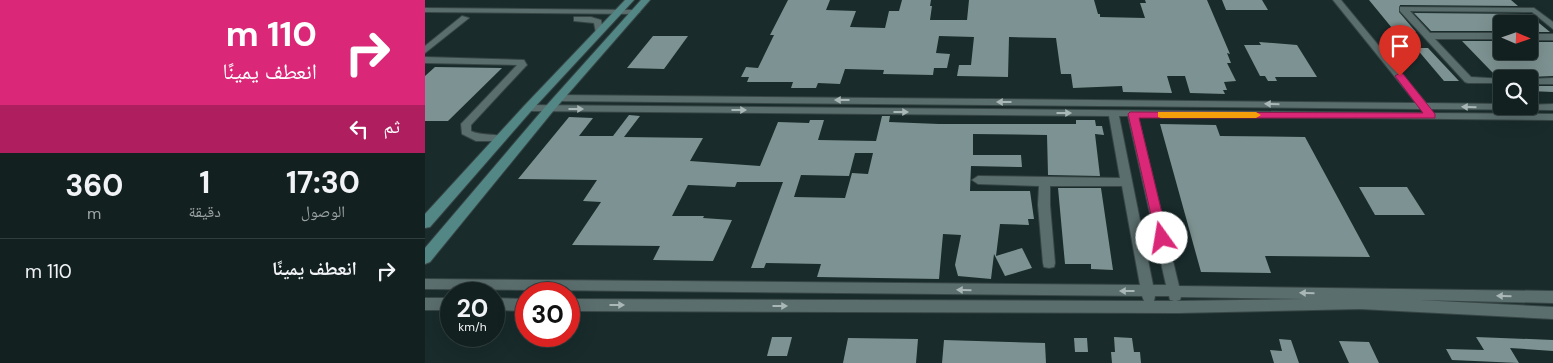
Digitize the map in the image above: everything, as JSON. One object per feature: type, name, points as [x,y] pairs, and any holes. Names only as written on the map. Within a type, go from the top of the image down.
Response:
[{"type":"street","points":[[425,223],[528,108],[630,0]]},
{"type":"street","points":[[425,258],[549,108],[646,0]]},
{"type":"street","points":[[1337,0],[1425,106],[1431,116]]},
{"type":"street","points":[[1493,80],[1468,80],[1403,9],[1534,10],[1553,26]]},
{"type":"street","points":[[425,10],[636,12]]},
{"type":"street","points":[[425,18],[591,19],[598,22],[599,31]]},
{"type":"street","points":[[425,50],[465,18]]},
{"type":"street","points":[[1428,36],[1493,36]]},
{"type":"street","points":[[1538,37],[1553,37]]},
{"type":"street","points":[[425,60],[521,62],[522,65],[466,124],[466,132],[476,138],[501,139]]},
{"type":"street","points":[[425,69],[436,61]]},
{"type":"street","points":[[1538,81],[1553,81]]},
{"type":"street","points":[[559,98],[1553,108]]},
{"type":"street","points":[[528,108],[1553,117]]},
{"type":"street","points":[[1113,113],[1151,307]]},
{"type":"street","points":[[1133,114],[1178,307]]},
{"type":"street","points":[[978,180],[1126,182]]},
{"type":"street","points":[[1045,182],[1044,205],[1049,263]]},
{"type":"street","points":[[425,284],[1147,290],[1553,297]]},
{"type":"street","points":[[580,305],[1178,307],[1360,303],[1553,313]]},
{"type":"street","points":[[425,304],[440,304]]},
{"type":"building","points":[[788,0],[830,0],[826,10],[856,11],[850,27],[885,28],[889,11],[899,11],[902,0],[931,0],[930,20],[967,20],[969,0],[1094,0],[1100,17],[1145,18],[1140,3],[1146,3],[1145,0],[1207,0],[1230,54],[1227,53],[1231,63],[1227,63],[1236,81],[1224,82],[1227,90],[1223,90],[1225,94],[1190,93],[1185,76],[1167,76],[1172,93],[1123,92],[1122,86],[1073,88],[1071,74],[1061,74],[1056,38],[1009,37],[1008,77],[957,76],[959,65],[971,65],[974,37],[939,36],[936,53],[950,54],[947,68],[934,68],[933,75],[883,74],[884,70],[845,69],[840,84],[818,83],[816,88],[791,88],[793,82],[747,82],[749,77],[741,77],[746,67],[758,68],[774,35],[770,35]]},
{"type":"building","points":[[1222,0],[1262,0],[1268,10],[1226,10]]},
{"type":"building","points":[[1369,0],[1511,0],[1518,6],[1400,5],[1399,12],[1416,32],[1392,28]]},
{"type":"building","points":[[1414,13],[1529,15],[1493,15],[1493,31],[1431,31]]},
{"type":"building","points":[[1538,22],[1550,32],[1538,32]]},
{"type":"building","points":[[653,36],[688,36],[664,69],[627,68]]},
{"type":"building","points":[[1462,41],[1493,41],[1493,60],[1538,60],[1538,42],[1553,42],[1553,76],[1538,77],[1538,70],[1493,70],[1493,73]]},
{"type":"building","points":[[1259,42],[1297,45],[1317,77],[1275,77],[1277,81],[1268,81],[1265,76],[1260,76],[1244,45],[1261,45]]},
{"type":"building","points":[[1416,48],[1428,48],[1459,81],[1444,81]]},
{"type":"building","points":[[435,67],[502,68],[448,121],[425,121],[425,76]]},
{"type":"building","points":[[1538,86],[1553,86],[1553,92],[1538,91]]},
{"type":"building","points":[[629,115],[640,116],[624,137],[703,138],[690,161],[760,166],[778,122],[809,123],[810,120],[824,120],[818,140],[876,141],[882,116],[890,116],[889,122],[939,124],[1076,124],[1076,120],[1095,120],[1096,126],[1102,126],[1104,135],[1095,134],[1100,176],[1048,175],[1047,135],[973,134],[973,155],[1021,155],[1022,167],[971,166],[970,191],[1030,191],[1034,219],[1028,219],[1029,225],[1000,224],[996,256],[1022,248],[1032,268],[1005,276],[994,254],[991,279],[958,276],[955,265],[961,235],[943,234],[939,279],[817,277],[821,264],[766,263],[764,268],[751,268],[783,182],[737,182],[735,187],[688,185],[672,216],[704,216],[703,218],[732,220],[713,261],[653,260],[660,246],[572,245],[601,202],[583,201],[597,180],[518,179],[569,117],[593,118],[579,136],[613,136]],"holes":[[[855,153],[873,153],[868,174],[852,173],[845,198],[794,197],[801,175],[849,176]]]},
{"type":"building","points":[[1160,124],[1216,125],[1220,136],[1305,137],[1370,257],[1265,256],[1271,273],[1201,272]]},
{"type":"building","points":[[1359,187],[1407,187],[1425,215],[1375,215]]},
{"type":"building","points":[[1058,188],[1101,188],[1113,270],[1091,269],[1091,264],[1065,264]]},
{"type":"building","points":[[772,337],[792,337],[787,356],[767,356]]},
{"type":"building","points":[[1114,337],[1132,338],[1134,352],[1140,352],[1141,363],[1112,363],[1111,352],[1115,352]]},
{"type":"building","points":[[1476,337],[1553,340],[1553,351],[1510,348],[1519,363],[1452,360],[1446,349],[1484,350]]},
{"type":"building","points":[[848,338],[918,339],[916,363],[843,363]]},
{"type":"building","points":[[1074,338],[1087,338],[1088,352],[1075,352]]},
{"type":"building","points":[[1279,339],[1291,340],[1299,363],[1274,363],[1270,350],[1282,351]]},
{"type":"building","points":[[944,340],[1045,343],[1046,363],[942,363]]},
{"type":"building","points":[[1339,341],[1369,342],[1379,363],[1349,363]]},
{"type":"slow traffic","points":[[1161,115],[1256,115]]},
{"type":"route","points":[[1162,238],[1133,114],[1431,116],[1400,76]]}]
